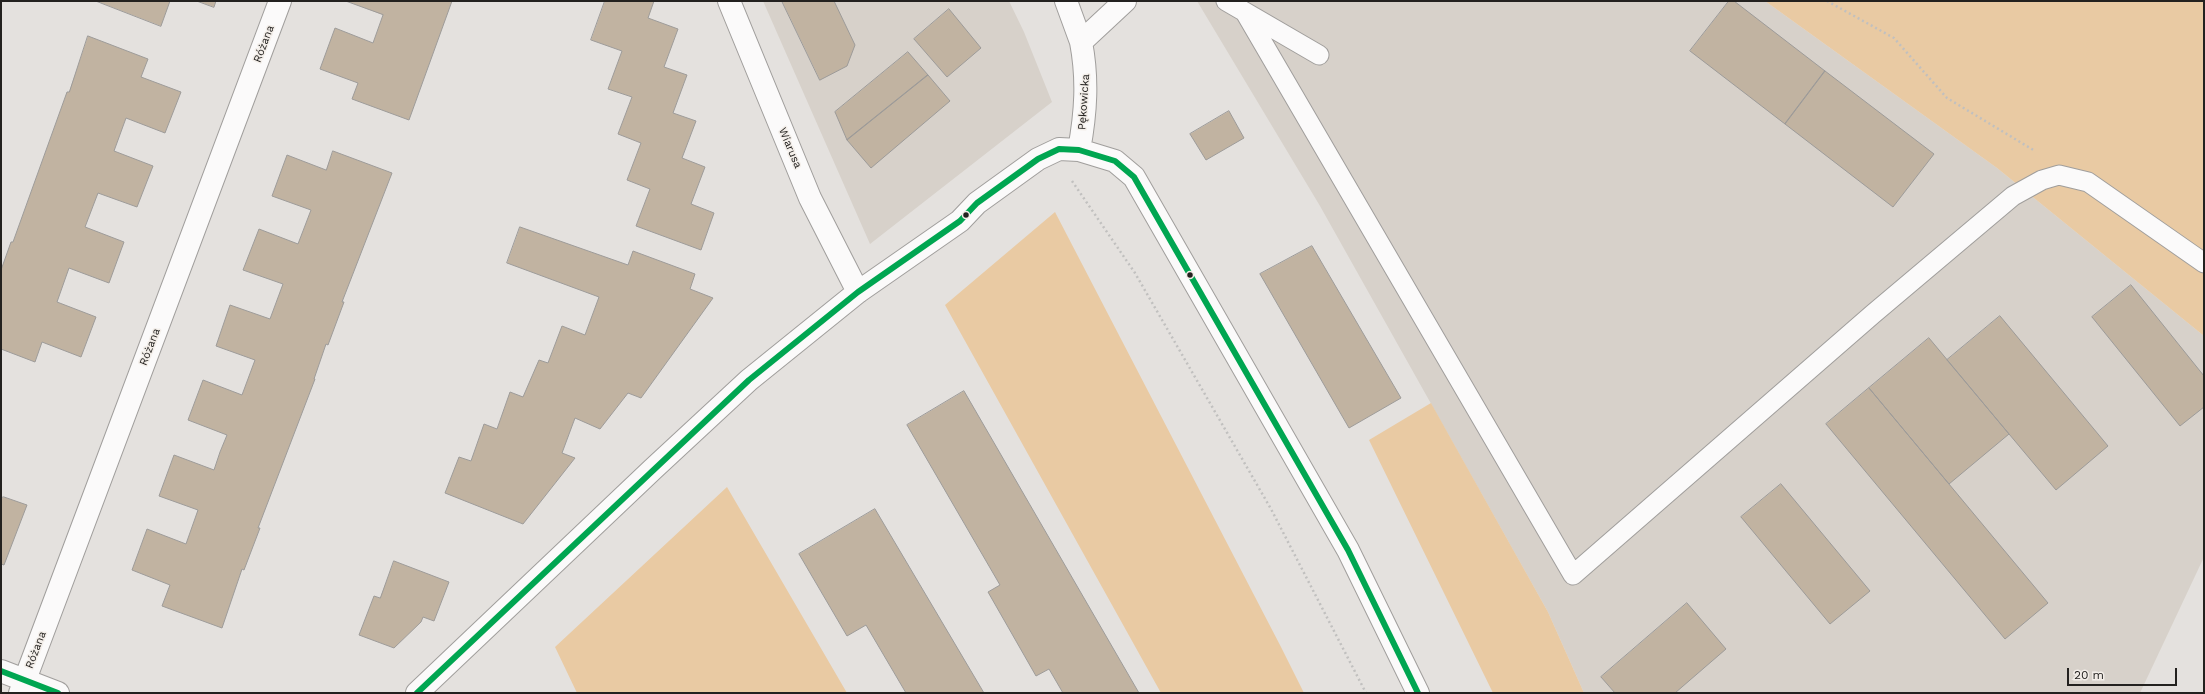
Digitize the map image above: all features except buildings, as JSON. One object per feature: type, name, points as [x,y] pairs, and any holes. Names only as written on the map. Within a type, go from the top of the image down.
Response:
[{"type":"street","name":"Różana","points":[[22,686],[280,1]]},
{"type":"street","name":"Wiarusa","points":[[729,1],[810,198],[858,292]]},
{"type":"street","name":"Pękowicka","points":[[1066,1],[1081,42],[1086,70],[1083,125],[1079,150]]},
{"type":"street","points":[[1081,42],[1125,1]]},
{"type":"street","points":[[416,693],[749,380],[858,292],[960,221],[976,203],[1038,159],[1059,149],[1079,150],[1115,161],[1134,177],[1348,550],[1418,693]]},
{"type":"street","points":[[1,671],[22,686],[58,693]]},
{"type":"lane","points":[[1226,1],[1319,55]]},
{"type":"lane","points":[[1246,14],[1573,575],[2013,196],[2042,180],[2059,175],[2088,182],[2204,263]]},
{"type":"path","points":[[1827,1],[1894,38],[1947,98],[2041,154]]},
{"type":"path","points":[[1068,176],[1135,273],[1271,509],[1366,693]]},
{"type":"shaded area","points":[[763,1],[1009,1],[1024,32],[1052,102],[870,244]]},
{"type":"shaded area","points":[[1197,1],[1765,1],[1997,168],[2204,336],[2204,557],[2140,693],[1584,693],[1548,612],[1320,206]]},
{"type":"shaded area","points":[[1765,1],[2204,1],[2204,336],[1997,168]]},
{"type":"shaded area","points":[[1055,212],[1304,693],[1161,693],[945,305]]},
{"type":"shaded area","points":[[1431,403],[1548,612],[1584,693],[1493,693],[1369,440]]},
{"type":"shaded area","points":[[727,487],[847,693],[577,693],[555,647]]},
{"type":"transit line","points":[[417,693],[749,380],[858,292],[960,221],[977,203],[1038,159],[1059,149],[1079,150],[1115,161],[1134,177],[1348,550],[1418,693]]},
{"type":"transit line","points":[[1,671],[58,693]]}]
